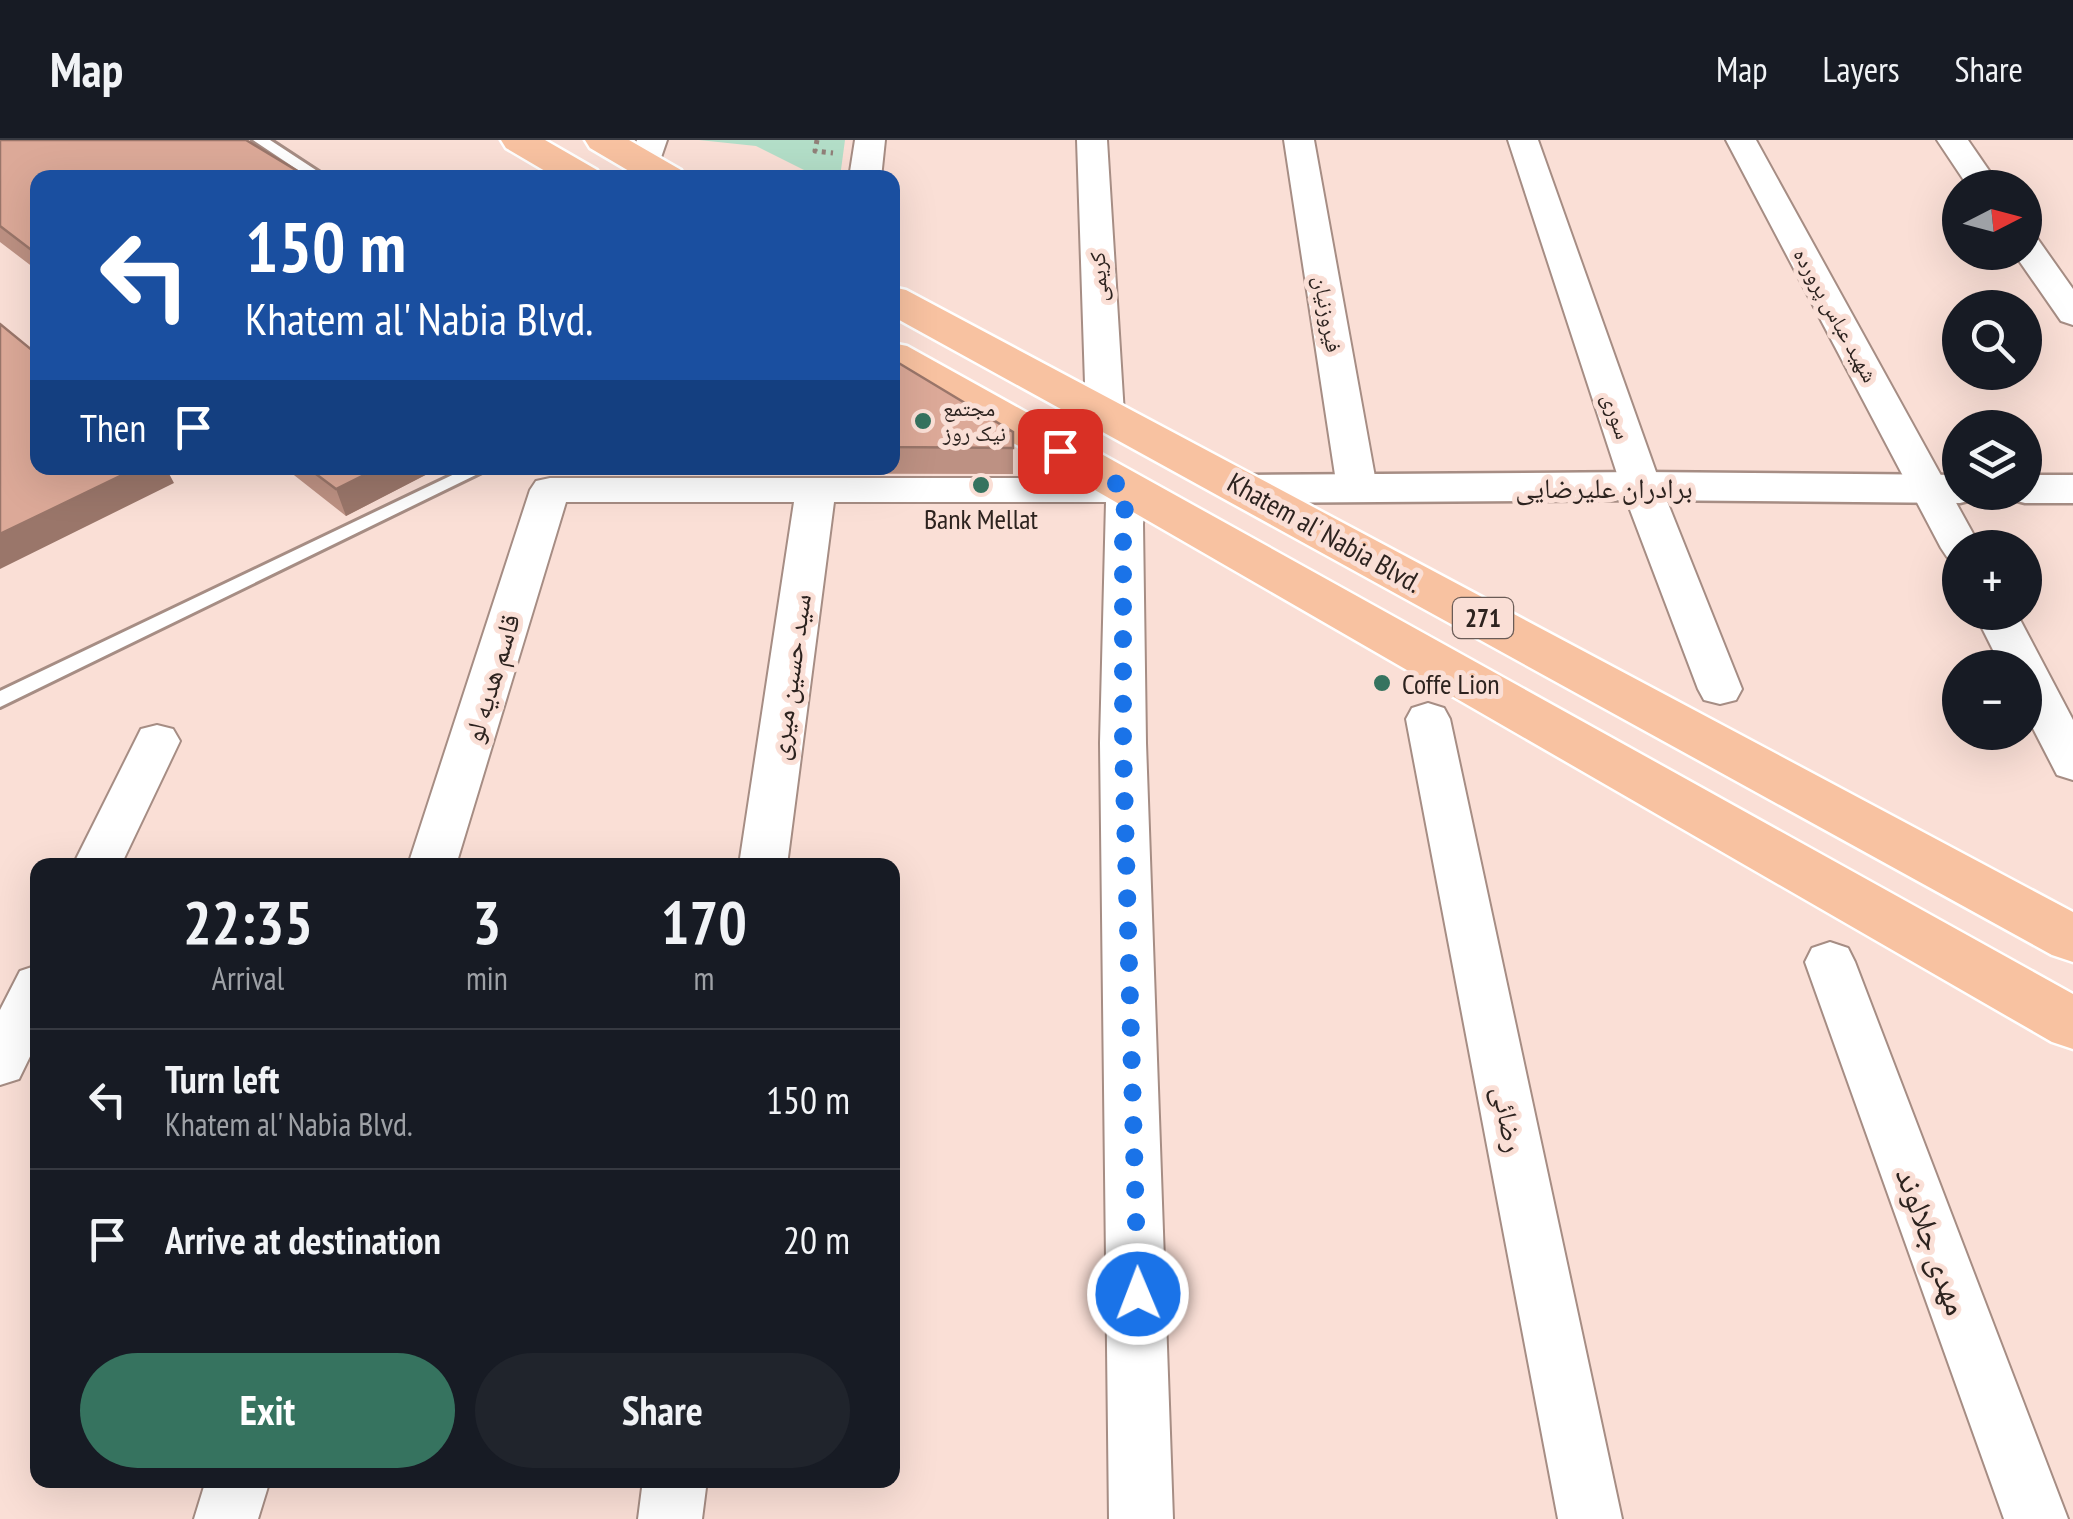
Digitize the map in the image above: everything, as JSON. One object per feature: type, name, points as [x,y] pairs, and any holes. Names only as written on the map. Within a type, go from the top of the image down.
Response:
[{"type":"main road","points":[[519,140],[570,170]]},
{"type":"main road","points":[[603,140],[655,161]]},
{"type":"main road","name":"Khatem al' Nabia Blvd.","points":[[900,303],[2073,939]]},
{"type":"main road","name":"Khatem al' Nabia Blvd.","points":[[900,359],[2073,1024]]},
{"type":"main road","name":"برادران علیرضایی","points":[[1248,490],[1641,486],[1942,489]]},
{"type":"main road","points":[[2042,489],[2073,490]]},
{"type":"main road","points":[[1127,490],[1248,490]]},
{"type":"street","points":[[867,170],[870,140]]},
{"type":"street","name":"کریمی","points":[[1092,140],[1105,414]]},
{"type":"street","name":"فیروزنیان","points":[[1299,140],[1357,488]]},
{"type":"street","name":"سوری","points":[[1523,140],[1641,486],[1720,690]]},
{"type":"street","name":"شهید عباس پرورده","points":[[1741,140],[1942,482]]},
{"type":"street","points":[[1952,140],[1973,170]]},
{"type":"street","points":[[2042,269],[2073,314]]},
{"type":"street","name":"قاسم هدیه لو","points":[[434,858],[550,490],[816,490]]},
{"type":"street","points":[[816,490],[1127,490],[1123,524],[1123,744],[1141,1519]]},
{"type":"street","name":"سید حسین میری","points":[[763,858],[816,490]]},
{"type":"street","points":[[2042,703],[2073,762]]},
{"type":"street","name":"رضائی","points":[[1428,718],[1590,1519]]},
{"type":"street","points":[[100,858],[158,741]]},
{"type":"street","name":"مهدی جلالوند","points":[[1830,962],[2036,1519]]},
{"type":"street","points":[[0,1063],[30,1002]]},
{"type":"street","points":[[226,1519],[236,1488]]},
{"type":"street","points":[[670,1519],[674,1488]]},
{"type":"lane","points":[[260,140],[308,170]]},
{"type":"lane","points":[[0,700],[466,475]]},
{"type":"green space","points":[[699,140],[845,140],[841,170],[804,170],[756,146]]},
{"type":"building","points":[[0,140],[246,140],[296,170],[30,170],[30,249],[0,226]]},
{"type":"building","points":[[0,324],[30,348],[30,475],[122,475],[0,534]]},
{"type":"building","points":[[900,364],[1013,432],[1013,448],[900,447]]},
{"type":"building","points":[[317,475],[364,475],[336,489]]},
{"type":"place","name":"مجتمع نیک‌ روز","points":[[923,421]]},
{"type":"place","name":"Bank Mellat","points":[[981,485]]},
{"type":"place","name":"Coffe Lion","points":[[1382,683]]},
{"type":"route","points":[[1060,451],[1127,490],[1123,524],[1123,744],[1138,1294]]}]
